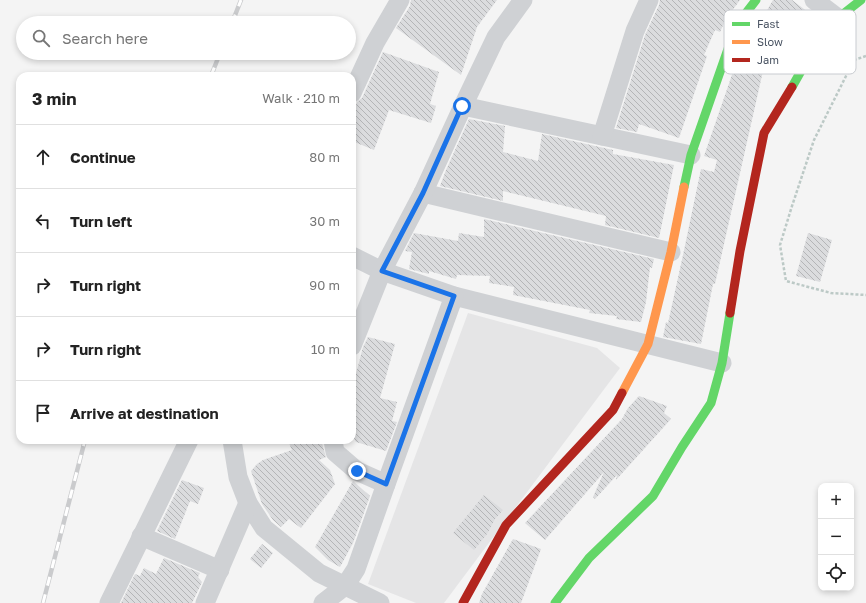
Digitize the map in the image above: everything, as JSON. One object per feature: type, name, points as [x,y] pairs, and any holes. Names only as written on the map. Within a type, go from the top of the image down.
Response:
[{"type":"street","points":[[356,84],[375,43],[400,0]]},
{"type":"street","points":[[356,336],[382,271],[423,193],[462,106],[496,37],[523,0]]},
{"type":"street","points":[[602,136],[635,31],[649,0]]},
{"type":"street","points":[[748,10],[756,0]]},
{"type":"street","points":[[814,0],[827,10]]},
{"type":"street","points":[[848,10],[861,0]]},
{"type":"street","points":[[463,603],[506,525],[613,410],[648,344],[671,252],[691,155],[724,60]]},
{"type":"street","points":[[555,603],[589,558],[653,496],[682,447],[711,403],[722,363],[740,251],[764,133],[800,74]]},
{"type":"street","points":[[462,106],[691,155]]},
{"type":"street","points":[[423,193],[671,252]]},
{"type":"street","points":[[356,258],[382,271],[454,296],[722,363]]},
{"type":"street","points":[[322,603],[345,586],[356,569],[454,296]]},
{"type":"street","points":[[109,603],[187,444]]},
{"type":"street","points":[[233,444],[238,477],[248,503],[264,528],[319,572],[380,603]]},
{"type":"street","points":[[334,444],[335,452],[357,471],[386,484]]},
{"type":"street","points":[[205,603],[248,503]]},
{"type":"street","points":[[141,536],[220,570]]},
{"type":"path","points":[[856,59],[866,56]]},
{"type":"path","points":[[847,74],[814,140],[780,245],[786,281],[831,293],[866,295]]},
{"type":"shaded area","points":[[468,313],[597,348],[620,368],[444,603],[416,603],[368,584]]},
{"type":"building","points":[[411,0],[497,0],[477,27],[461,75],[396,28],[410,6]]},
{"type":"building","points":[[660,0],[740,0],[733,10],[724,10],[724,23],[720,32],[715,30],[704,55],[707,56],[679,138],[639,124],[637,132],[616,128],[645,35]]},
{"type":"building","points":[[773,0],[792,0],[805,10],[767,10]]},
{"type":"building","points":[[383,52],[439,72],[430,104],[436,106],[431,123],[389,110],[374,150],[356,143],[356,105],[362,98]]},
{"type":"building","points":[[732,74],[762,74],[715,284],[713,284],[701,344],[663,337],[666,322],[668,323],[701,169],[714,172],[717,160],[704,156]]},
{"type":"building","points":[[469,119],[505,126],[503,152],[538,161],[542,134],[613,150],[613,154],[674,165],[659,238],[605,225],[606,216],[503,191],[503,201],[440,186]]},
{"type":"building","points":[[484,219],[654,259],[652,268],[650,267],[646,302],[641,322],[616,319],[617,316],[589,313],[590,310],[513,295],[514,287],[489,283],[490,276],[457,275],[456,279],[429,271],[429,274],[409,269],[412,252],[405,251],[414,233],[458,241],[459,233],[484,237]]},
{"type":"building","points":[[808,233],[832,240],[820,282],[796,276]]},
{"type":"building","points":[[368,337],[395,344],[380,398],[397,402],[392,421],[397,422],[386,451],[356,442],[356,374],[363,347]]},
{"type":"building","points":[[639,396],[667,406],[664,413],[671,419],[616,480],[617,475],[595,499],[593,497],[604,472],[545,540],[525,523],[622,419],[628,408]]},
{"type":"building","points":[[289,444],[322,444],[326,457],[319,460],[330,470],[335,484],[301,528],[289,519],[281,527],[273,520],[262,504],[251,471],[263,460],[292,450]]},
{"type":"building","points":[[182,480],[204,488],[198,504],[190,501],[175,539],[157,531]]},
{"type":"building","points":[[353,481],[370,496],[353,543],[340,567],[328,560],[315,547]]},
{"type":"building","points":[[484,495],[503,510],[474,550],[453,533]]},
{"type":"building","points":[[513,539],[541,549],[521,603],[479,603],[482,594]]},
{"type":"building","points":[[262,544],[273,553],[261,568],[250,559]]},
{"type":"building","points":[[164,558],[200,573],[198,577],[202,582],[192,603],[121,603],[135,574],[140,576],[144,568],[156,574]]},
{"type":"railway","points":[[235,16],[241,0]]},
{"type":"railway","points":[[213,72],[217,60]]},
{"type":"railway","points":[[43,603],[84,444]]},
{"type":"traffic: fast","points":[[748,10],[756,0]]},
{"type":"traffic: fast","points":[[848,10],[861,0]]},
{"type":"traffic: fast","points":[[684,187],[691,155],[724,60]]},
{"type":"traffic: fast","points":[[792,87],[799,74]]},
{"type":"traffic: fast","points":[[555,603],[589,558],[653,496],[682,447],[711,403],[722,363],[730,313]]},
{"type":"traffic: slow","points":[[622,393],[648,344],[671,252],[684,187]]},
{"type":"traffic: jam","points":[[730,313],[740,251],[764,133],[792,87]]},
{"type":"traffic: jam","points":[[463,603],[506,525],[613,410],[622,393]]},
{"type":"route","points":[[357,471],[386,484],[454,296],[382,271],[423,193],[462,106]]}]
